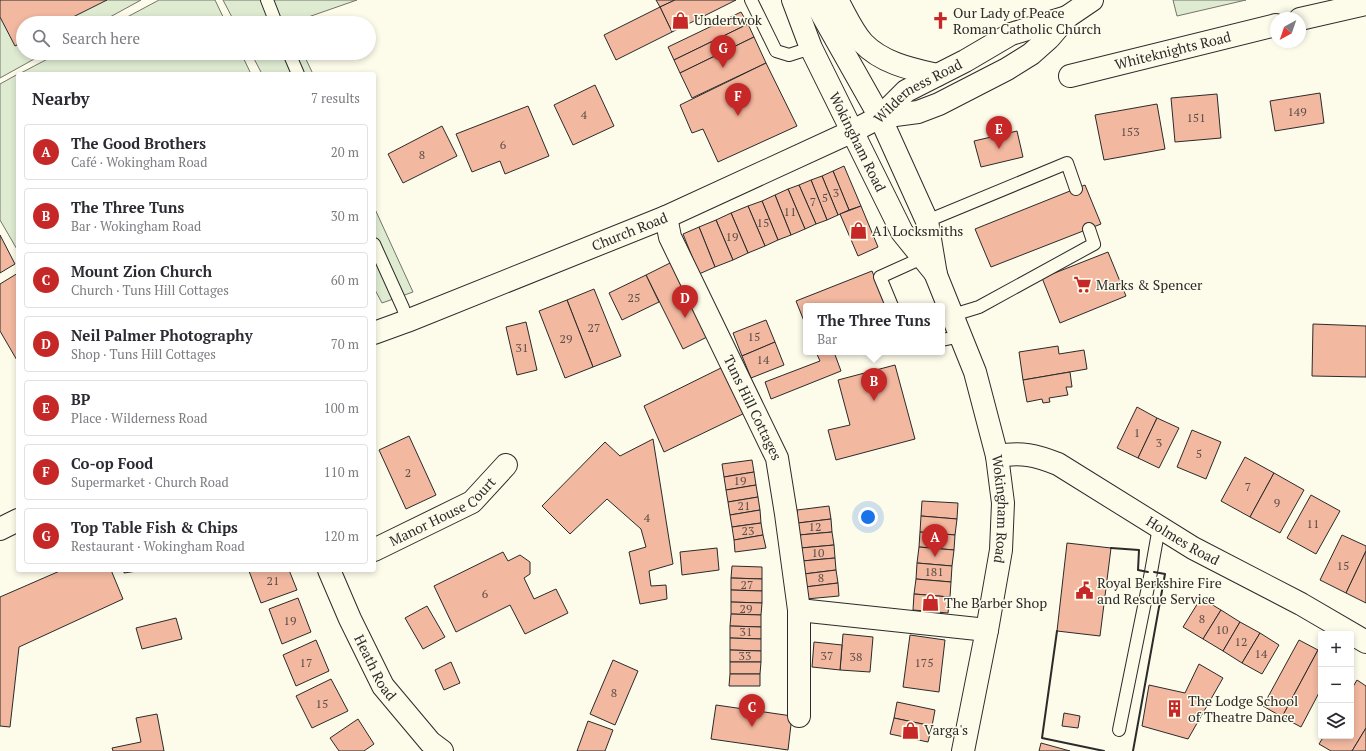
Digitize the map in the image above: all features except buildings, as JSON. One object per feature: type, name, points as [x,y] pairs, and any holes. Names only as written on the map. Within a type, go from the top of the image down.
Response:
[{"type":"main road","name":"Wokingham Road","points":[[792,0],[812,48],[902,232],[936,275]]},
{"type":"main road","name":"Wokingham Road","points":[[814,0],[880,117],[927,221],[936,275],[953,315],[952,338],[975,372],[997,456],[1003,503],[1001,550],[963,751]]},
{"type":"main road","points":[[837,0],[862,42],[873,52],[906,67],[937,75]]},
{"type":"main road","name":"Wilderness Road","points":[[880,117],[918,112],[939,104],[1007,69],[1031,54],[1049,38],[1067,17],[1092,0]]},
{"type":"main road","points":[[1306,18],[1366,4]]},
{"type":"main road","name":"Wilderness Road","points":[[880,117],[906,90],[965,61],[1011,34],[1067,17]]},
{"type":"main road","name":"Whiteknights Road","points":[[1070,76],[1270,26]]},
{"type":"main road","name":"Church Road","points":[[376,332],[666,217],[853,131],[880,117]]},
{"type":"main road","name":"Tuns Hill Cottages","points":[[666,217],[670,237],[777,458],[799,610],[799,716]]},
{"type":"main road","name":"Holmes Road","points":[[997,456],[1019,454],[1037,456],[1058,464],[1193,548],[1301,604],[1366,642]]},
{"type":"main road","name":"Manor House Court","points":[[376,549],[472,502],[506,466]]},
{"type":"main road","points":[[0,529],[16,521]]},
{"type":"main road","name":"Heath Road","points":[[331,572],[350,619],[384,686],[430,742],[442,751]]},
{"type":"main road","points":[[799,610],[987,630]]},
{"type":"lane","points":[[267,0],[273,16]]},
{"type":"lane","points":[[751,0],[776,51],[789,55],[812,48]]},
{"type":"lane","points":[[292,60],[297,72]]},
{"type":"lane","points":[[927,221],[1067,163],[1076,189]]},
{"type":"lane","points":[[953,315],[978,307],[1094,244],[1089,229]]},
{"type":"lane","points":[[376,248],[403,308],[407,321]]},
{"type":"lane","points":[[891,303],[880,277],[922,258]]},
{"type":"lane","points":[[1119,730],[1152,572],[1159,527]]},
{"type":"green space","points":[[0,0],[141,0],[112,16],[16,16],[16,60],[32,60],[0,78]]},
{"type":"green space","points":[[159,0],[215,0],[223,16],[129,16]]},
{"type":"green space","points":[[223,0],[357,0],[311,16],[231,16]]},
{"type":"green space","points":[[1173,0],[1246,0],[1177,16]]},
{"type":"green space","points":[[46,60],[244,60],[250,72],[23,72]]},
{"type":"green space","points":[[255,60],[306,60],[312,72],[261,72]]},
{"type":"green space","points":[[16,75],[16,248],[0,220],[0,84]]},
{"type":"green space","points":[[376,211],[413,292],[382,303],[376,292]]},
{"type":"wall","points":[[1111,548],[1139,550],[1138,570],[1148,572]]},
{"type":"wall","points":[[1133,751],[1165,574],[1154,572]]},
{"type":"wall","points":[[1057,631],[1042,738],[1104,751]]},
{"type":"place","name":"Undertwok","points":[[681,20]]},
{"type":"place","name":"Our Lady of Peace Roman Catholic Church","points":[[940,21]]},
{"type":"place","name":"Top Table Fish & Chips","points":[[723,68]]},
{"type":"place","name":"Co-op Food","points":[[738,116]]},
{"type":"place","name":"BP","points":[[999,149]]},
{"type":"place","name":"A1 Locksmiths","points":[[859,231]]},
{"type":"place","name":"Marks & Spencer","points":[[1083,285]]},
{"type":"place","name":"Neil Palmer Photography","points":[[685,318]]},
{"type":"place","name":"The Three Tuns","points":[[874,401]]},
{"type":"place","name":"The Good Brothers","points":[[935,557]]},
{"type":"place","name":"Royal Berkshire Fire and Rescue Service","points":[[1084,591]]},
{"type":"place","name":"The Barber Shop","points":[[931,603]]},
{"type":"place","name":"The Lodge School of Theatre Dance","points":[[1175,709]]},
{"type":"place","name":"Mount Zion Church","points":[[752,727]]},
{"type":"place","name":"Varga's","points":[[911,730]]}]
